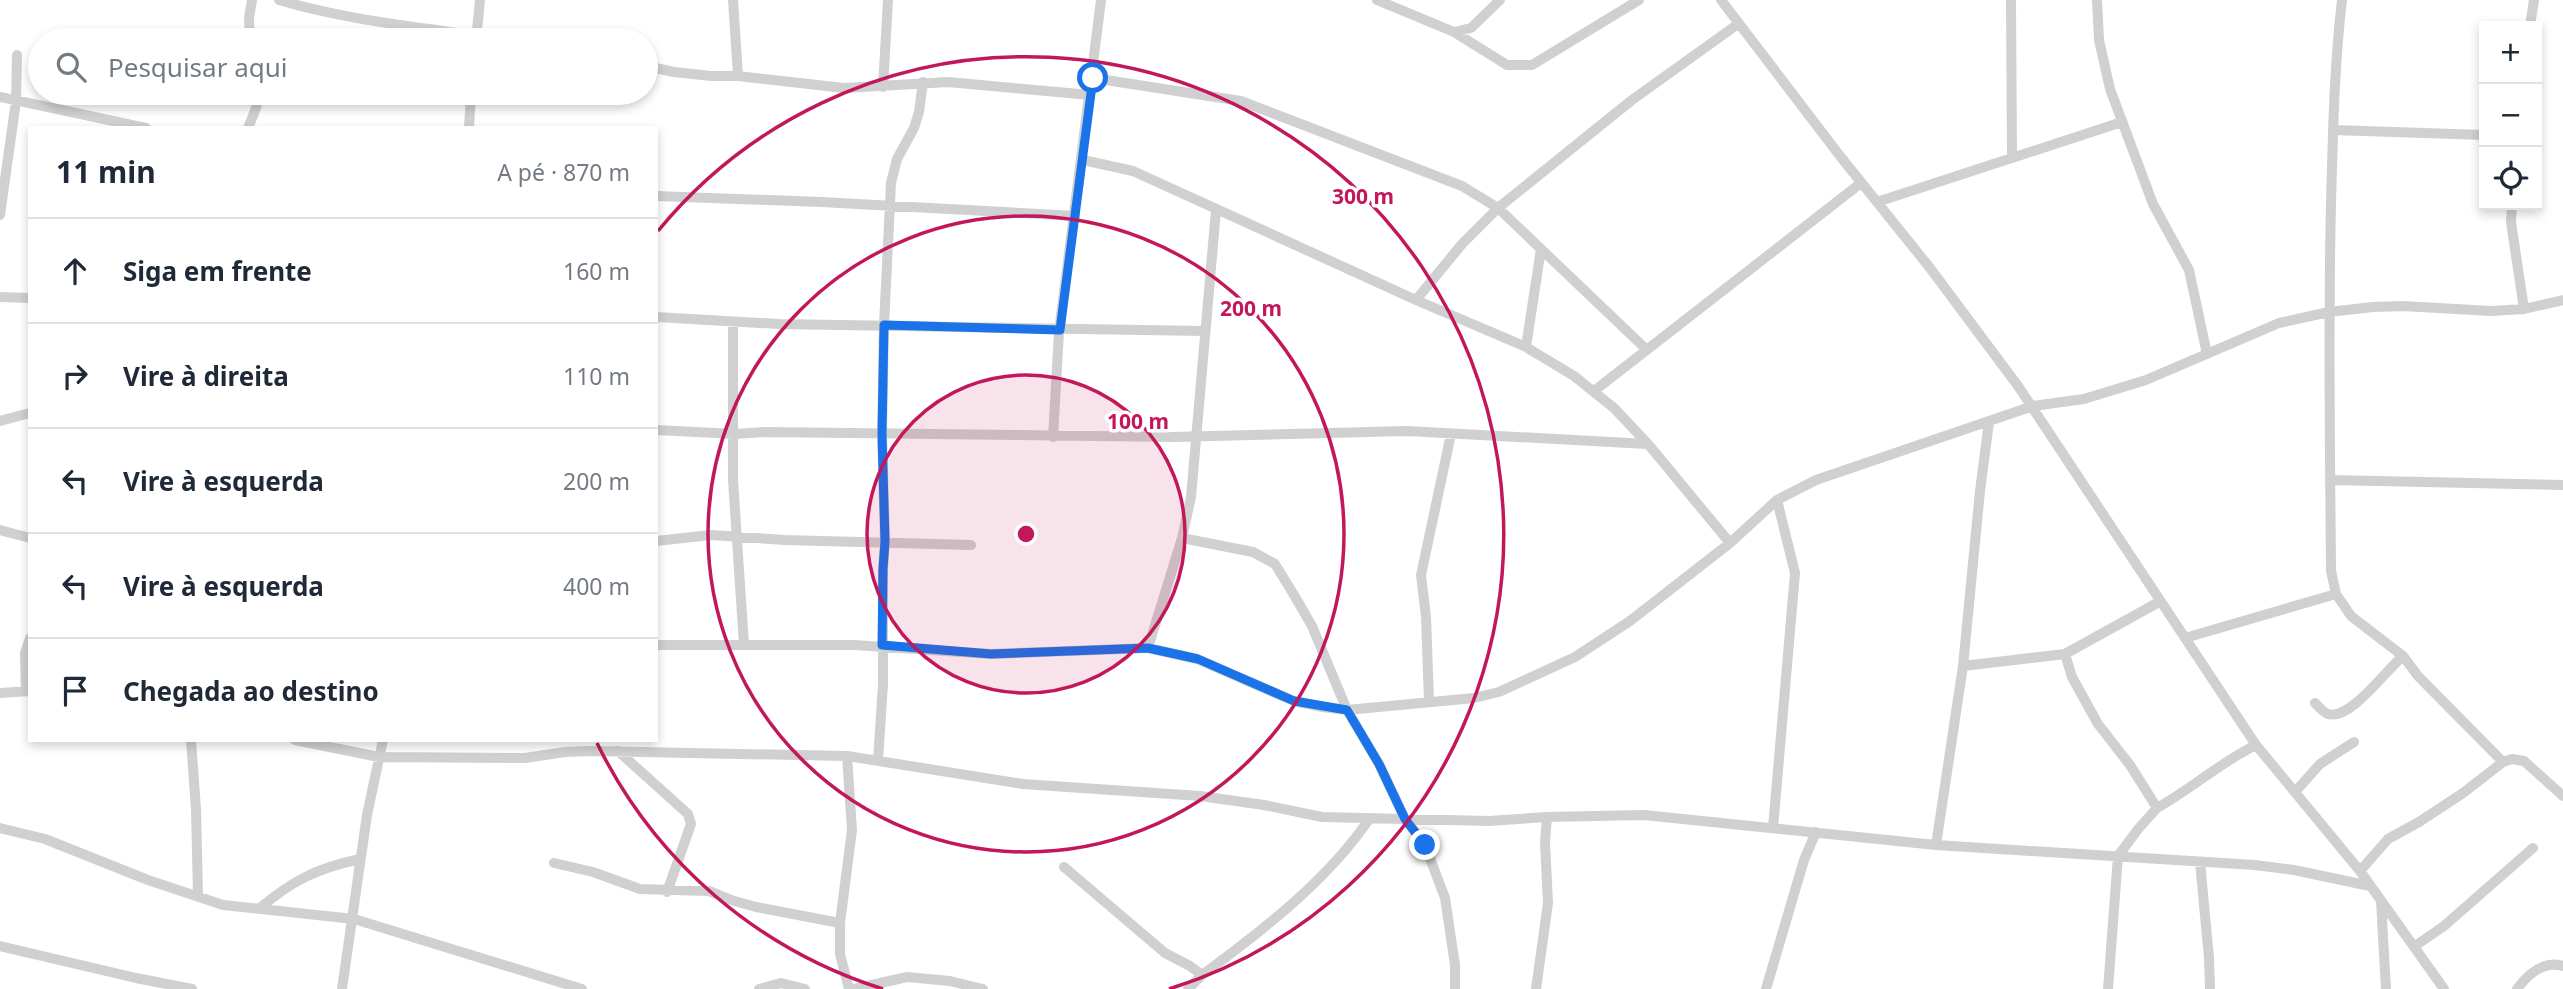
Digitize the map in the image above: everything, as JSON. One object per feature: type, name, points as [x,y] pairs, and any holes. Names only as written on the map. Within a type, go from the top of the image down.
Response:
[{"type":"street","points":[[249,28],[252,0]]},
{"type":"street","points":[[279,0],[324,12],[415,28]]},
{"type":"street","points":[[478,28],[480,0]]},
{"type":"street","points":[[733,0],[738,76]]},
{"type":"street","points":[[883,88],[888,0]]},
{"type":"street","points":[[1053,437],[1060,330],[1101,0]]},
{"type":"street","points":[[1377,0],[1454,32],[1507,65],[1532,65],[1639,0]]},
{"type":"street","points":[[1454,32],[1471,28],[1500,0]]},
{"type":"street","points":[[1721,0],[1861,183],[1930,268],[2033,406],[2256,745],[2360,871],[2444,989]]},
{"type":"street","points":[[2011,0],[2012,156]]},
{"type":"street","points":[[2096,0],[2099,40],[2110,89],[2153,204],[2189,270],[2207,354]]},
{"type":"street","points":[[2342,0],[2333,130],[2329,312],[2331,571],[2336,594],[2351,616],[2403,656],[2418,677],[2503,762]]},
{"type":"street","points":[[2531,21],[2534,0]]},
{"type":"street","points":[[1416,300],[1462,244],[1498,208],[1632,100],[1738,24]]},
{"type":"street","points":[[0,215],[16,101],[17,55]]},
{"type":"street","points":[[658,68],[711,76],[738,76],[844,88],[883,88],[923,82],[1090,95]]},
{"type":"street","points":[[1093,78],[1241,101],[1462,186],[1498,208],[1647,350]]},
{"type":"street","points":[[878,760],[885,541],[882,434],[884,325],[891,183],[897,159],[914,128],[923,82]]},
{"type":"street","points":[[0,97],[28,103]]},
{"type":"street","points":[[35,105],[136,126]]},
{"type":"street","points":[[249,126],[256,105]]},
{"type":"street","points":[[469,126],[470,105]]},
{"type":"street","points":[[1877,202],[2122,122]]},
{"type":"street","points":[[2333,130],[2479,135]]},
{"type":"street","points":[[1083,160],[1133,172],[1526,347],[1574,376],[1614,408],[1648,444],[1730,544]]},
{"type":"street","points":[[1594,391],[1861,183]]},
{"type":"street","points":[[658,196],[1075,216]]},
{"type":"street","points":[[2512,210],[2511,222],[2524,309]]},
{"type":"street","points":[[1148,648],[1182,537],[1191,497],[1216,211]]},
{"type":"street","points":[[1526,347],[1541,249]]},
{"type":"street","points":[[0,297],[28,298]]},
{"type":"street","points":[[658,645],[882,645],[991,654],[1148,648],[1198,659],[1294,701],[1347,710],[1474,698],[1499,692],[1575,657],[1630,621],[1730,544],[1777,500],[1816,480],[2033,406],[2084,399],[2146,380],[2279,323],[2329,312],[2403,306],[2491,311],[2524,309],[2563,300]]},
{"type":"street","points":[[658,317],[733,322],[1205,331]]},
{"type":"street","points":[[733,322],[733,480],[744,645]]},
{"type":"street","points":[[0,421],[28,414]]},
{"type":"street","points":[[1936,845],[1963,666],[1989,422]]},
{"type":"street","points":[[658,430],[735,434],[765,432],[1053,437],[1196,437],[1407,431],[1648,444]]},
{"type":"street","points":[[1429,702],[1426,617],[1421,575],[1451,434]]},
{"type":"street","points":[[2330,480],[2563,485]]},
{"type":"street","points":[[1773,828],[1795,573],[1777,500]]},
{"type":"street","points":[[0,530],[28,537]]},
{"type":"street","points":[[658,541],[711,535],[971,545]]},
{"type":"street","points":[[1182,537],[1253,552],[1275,564],[1312,626],[1347,710],[1379,764],[1405,819],[1425,845],[1445,898],[1455,965],[1455,989]]},
{"type":"street","points":[[2185,638],[2336,594]]},
{"type":"street","points":[[1963,666],[2065,654],[2160,602]]},
{"type":"street","points":[[0,693],[28,691],[25,653],[28,644]]},
{"type":"street","points":[[2065,654],[2072,677],[2098,724],[2130,765],[2157,808]]},
{"type":"street","points":[[2315,703],[2325,713],[2337,715],[2371,689],[2403,656]]},
{"type":"street","points":[[191,742],[198,895]]},
{"type":"street","points":[[305,742],[379,757],[525,758],[565,751],[847,756],[1023,784],[1182,794],[1264,805],[1322,817],[1489,821],[1644,815],[1936,845],[2294,870],[2370,887]]},
{"type":"street","points":[[342,989],[354,919],[360,859],[383,742]]},
{"type":"street","points":[[2295,792],[2320,764],[2354,742]]},
{"type":"street","points":[[2108,989],[2118,856],[2157,808],[2256,745]]},
{"type":"street","points":[[618,751],[688,814],[691,824],[667,892]]},
{"type":"street","points":[[847,756],[852,830],[840,923],[840,954],[849,989]]},
{"type":"street","points":[[2360,871],[2388,839],[2452,800],[2503,762],[2512,759],[2524,761],[2563,796]]},
{"type":"street","points":[[1536,989],[1548,903],[1545,842],[1547,817]]},
{"type":"street","points":[[1188,989],[1202,975],[1275,919],[1324,873],[1352,844],[1370,818]]},
{"type":"street","points":[[0,828],[45,839],[148,880],[223,905],[354,919],[582,989]]},
{"type":"street","points":[[1766,989],[1804,860],[1816,832]]},
{"type":"street","points":[[2415,946],[2444,926],[2533,848]]},
{"type":"street","points":[[260,908],[304,876],[331,865],[360,859]]},
{"type":"street","points":[[2200,862],[2210,989]]},
{"type":"street","points":[[554,863],[593,872],[640,890],[709,891],[731,900],[840,923]]},
{"type":"street","points":[[1064,867],[1157,947],[1202,975]]},
{"type":"street","points":[[2381,901],[2386,989]]},
{"type":"street","points":[[0,946],[135,984],[192,989]]},
{"type":"street","points":[[2518,989],[2536,969],[2546,965],[2563,966]]},
{"type":"street","points":[[854,989],[907,977],[950,981],[983,989]]},
{"type":"street","points":[[759,989],[781,984],[805,989]]},
{"type":"route","points":[[1093,78],[1060,330],[884,325],[882,434],[885,541],[882,645],[991,654],[1148,648],[1198,659],[1294,701],[1347,710],[1379,764],[1405,819],[1425,845]]}]
